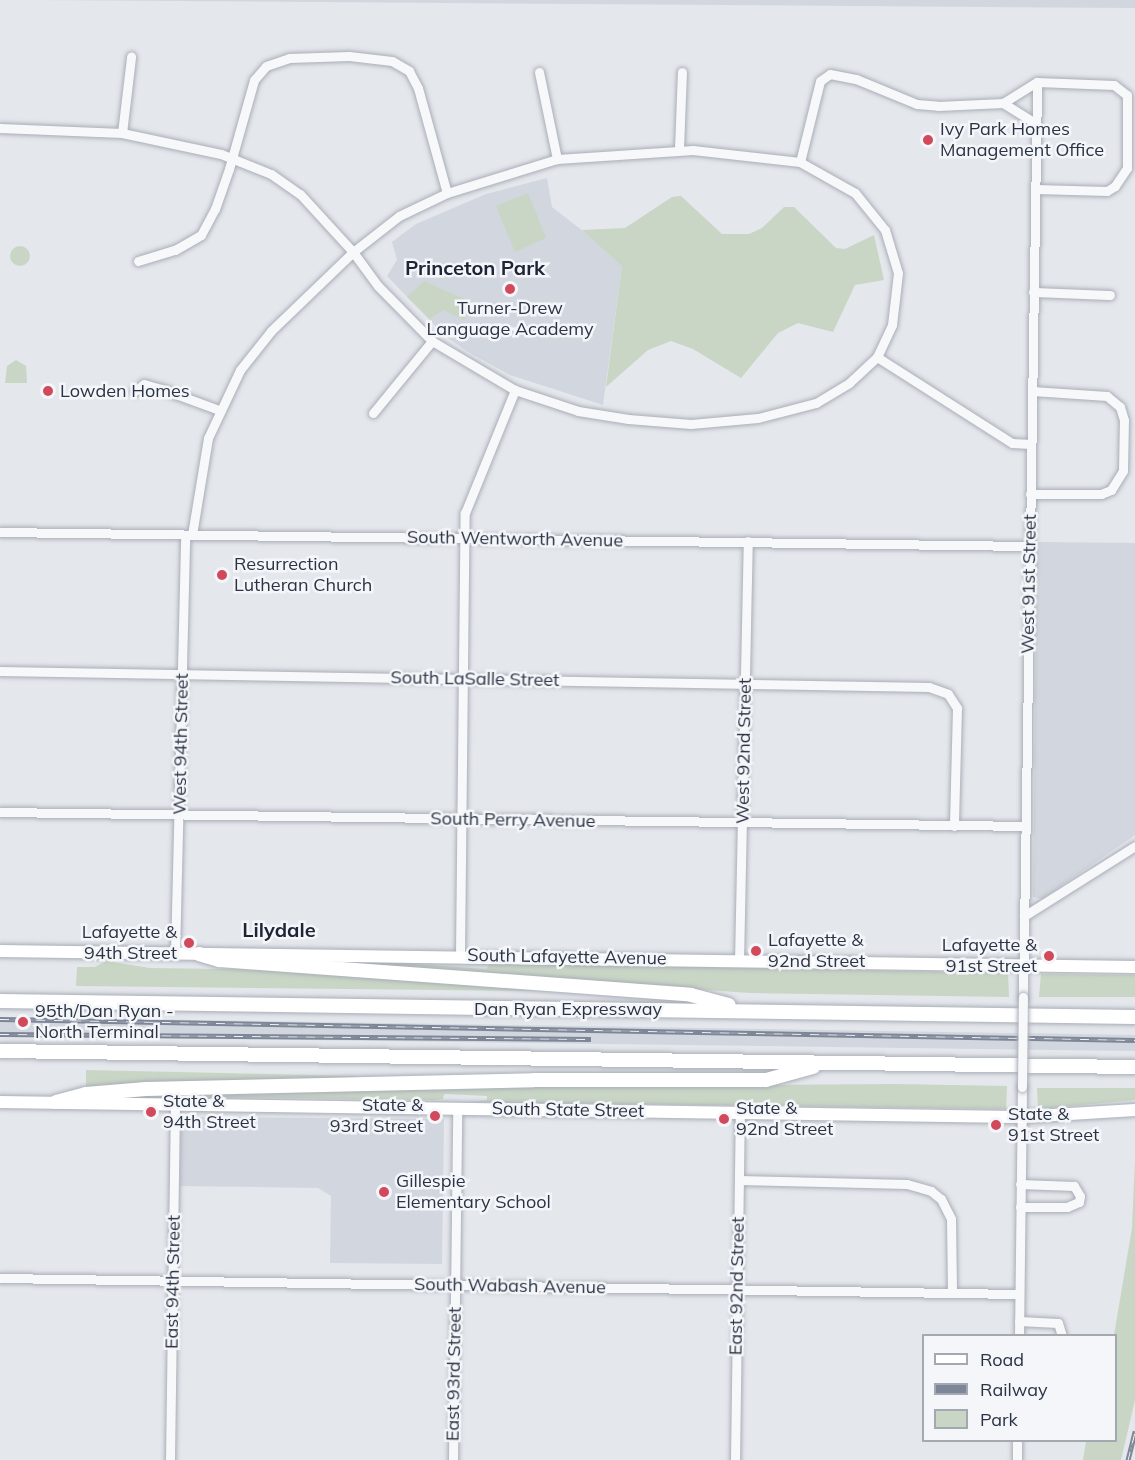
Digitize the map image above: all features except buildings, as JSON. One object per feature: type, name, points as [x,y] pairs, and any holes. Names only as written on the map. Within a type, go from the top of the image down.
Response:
[{"type":"highway","points":[[199,954],[219,960],[691,995],[748,1010]]},
{"type":"highway","name":"Dan Ryan Expressway","points":[[0,1001],[1135,1017]]},
{"type":"highway","points":[[0,1051],[1135,1067]]},
{"type":"highway","points":[[56,1102],[86,1094],[146,1089],[534,1080],[766,1080],[828,1063]]},
{"type":"main road","name":"South Lafayette Avenue","points":[[0,951],[460,955],[1023,967],[1135,966]]},
{"type":"main road","name":"South State Street","points":[[0,1102],[1021,1117],[1135,1110]]},
{"type":"street","points":[[138,261],[175,250],[201,235],[215,209],[233,158],[254,80],[267,66],[289,58],[341,56],[392,61],[409,71],[418,88],[447,194]]},
{"type":"street","points":[[122,133],[131,57]]},
{"type":"street","points":[[539,72],[557,159]]},
{"type":"street","points":[[679,149],[682,72]]},
{"type":"street","points":[[0,128],[122,133],[233,158],[271,174],[300,194],[353,252],[378,286],[432,341],[515,390],[585,412],[664,422],[725,421],[816,404],[849,383],[878,357],[892,324],[897,297],[898,273],[885,230],[855,193],[800,162],[820,81],[830,74],[856,79],[917,104],[1003,103],[1037,82],[1111,85],[1127,95],[1127,168],[1107,191],[1035,189]]},
{"type":"street","name":"West 91st Street","points":[[1019,1334],[1037,82]]},
{"type":"street","points":[[1003,103],[1036,124]]},
{"type":"street","name":"West 94th Street","points":[[175,954],[182,674],[189,535],[199,478],[219,410],[240,370],[271,331],[353,252],[399,216],[447,194],[557,159],[679,149],[800,162]]},
{"type":"street","points":[[1034,292],[1110,294]]},
{"type":"street","points":[[373,413],[432,341]]},
{"type":"street","points":[[878,357],[1012,443],[1031,444]]},
{"type":"street","points":[[135,391],[144,384],[219,410]]},
{"type":"street","points":[[460,955],[465,513],[515,390]]},
{"type":"street","points":[[1030,494],[1101,494],[1111,490],[1123,471],[1124,420],[1120,407],[1096,393],[1032,392]]},
{"type":"street","name":"South Wentworth Avenue","points":[[0,531],[1030,546]]},
{"type":"street","name":"West 92nd Street","points":[[739,961],[748,542]]},
{"type":"street","name":"South LaSalle Street","points":[[0,671],[929,687],[948,694],[958,718],[954,826]]},
{"type":"street","name":"South Perry Avenue","points":[[0,812],[742,824],[1025,826]]},
{"type":"street","points":[[1024,916],[1135,846]]},
{"type":"street","name":"East 94th Street","points":[[170,1460],[175,1104]]},
{"type":"street","name":"East 93rd Street","points":[[453,1460],[457,1108]]},
{"type":"street","name":"East 92nd Street","points":[[735,1460],[740,1112]]},
{"type":"street","points":[[739,1180],[907,1184],[932,1191],[941,1199],[951,1219],[952,1293]]},
{"type":"street","points":[[1020,1184],[1074,1186],[1080,1196],[1079,1202],[1067,1207],[1020,1207]]},
{"type":"street","name":"South Wabash Avenue","points":[[0,1278],[1019,1294]]},
{"type":"street","points":[[1019,1321],[1058,1323],[1062,1334]]},
{"type":"street","points":[[1017,1442],[1017,1460]]},
{"type":"shaded area","points":[[38,0],[1135,0],[1135,8]]},
{"type":"shaded area","name":"Turner-Drew Language Academy","points":[[547,178],[552,207],[619,259],[622,266],[603,405],[510,375],[468,352],[444,335],[387,276],[397,260],[392,242],[416,224],[486,194]]},
{"type":"shaded area","points":[[1037,542],[1135,543],[1135,835],[1042,899],[1033,897]]},
{"type":"shaded area","points":[[0,1017],[1135,1035],[1135,1051],[0,1036]]},
{"type":"shaded area","name":"Gillespie Elementary School","points":[[181,1117],[444,1119],[442,1264],[330,1263],[331,1196],[318,1188],[180,1186]]},
{"type":"green space","points":[[528,193],[546,238],[515,252],[496,206]]},
{"type":"green space","points":[[681,196],[722,234],[749,234],[762,228],[784,207],[794,207],[836,248],[845,249],[874,235],[884,280],[855,285],[833,332],[798,323],[778,333],[741,378],[693,349],[671,341],[648,350],[606,387],[622,266],[582,230],[625,228],[672,197]]},
{"type":"green space","points":[[20,246],[27,249],[30,256],[27,263],[20,266],[13,263],[10,256],[13,249]]},
{"type":"green space","points":[[424,281],[473,303],[464,320],[443,310],[430,319],[407,297]]},
{"type":"green space","points":[[16,360],[26,366],[27,383],[5,383],[7,366]]},
{"type":"green space","points":[[354,960],[487,969],[489,963],[1008,973],[1009,997],[750,993],[311,962]]},
{"type":"green space","points":[[106,961],[150,968],[288,970],[536,991],[76,986],[77,967],[95,967]]},
{"type":"green space","points":[[1041,974],[1135,975],[1135,997],[1039,997]]},
{"type":"green space","points":[[86,1070],[356,1076],[356,1079],[86,1088]]},
{"type":"green space","points":[[894,1084],[1007,1086],[1006,1109],[469,1102],[487,1100],[487,1096],[444,1094],[443,1099],[435,1100],[209,1097],[209,1093],[478,1087]]},
{"type":"green space","points":[[1037,1088],[1135,1088],[1135,1100],[1038,1109]]},
{"type":"green space","points":[[1135,1159],[1135,1400],[1121,1460],[1083,1460],[1086,1442],[1117,1442],[1117,1334],[1114,1334],[1132,1228]]},
{"type":"railway","points":[[0,1019],[1135,1040]]},
{"type":"railway","points":[[0,1034],[591,1039]]},
{"type":"railway","points":[[1128,1460],[1135,1431]]},
{"type":"place","name":"Ivy Park Homes Management Office","points":[[928,140]]},
{"type":"place","name":"Turner-Drew Language Academy","points":[[510,289]]},
{"type":"place","name":"Lowden Homes","points":[[48,391]]},
{"type":"place","name":"Resurrection Lutheran Church","points":[[222,575]]},
{"type":"place","name":"Lafayette & 94th Street","points":[[189,943]]},
{"type":"place","name":"Lafayette & 92nd Street","points":[[756,951]]},
{"type":"place","name":"Lafayette & 91st Street","points":[[1049,956]]},
{"type":"place","name":"95th/Dan Ryan - North Terminal","points":[[23,1022]]},
{"type":"place","name":"State & 94th Street","points":[[151,1112]]},
{"type":"place","name":"State & 93rd Street","points":[[435,1116]]},
{"type":"place","name":"State & 92nd Street","points":[[724,1119]]},
{"type":"place","name":"State & 91st Street","points":[[996,1125]]},
{"type":"place","name":"Gillespie Elementary School","points":[[384,1192]]},
{"type":"district","name":"Princeton Park","points":[[475,267]]},
{"type":"district","name":"Lilydale","points":[[279,929]]}]
